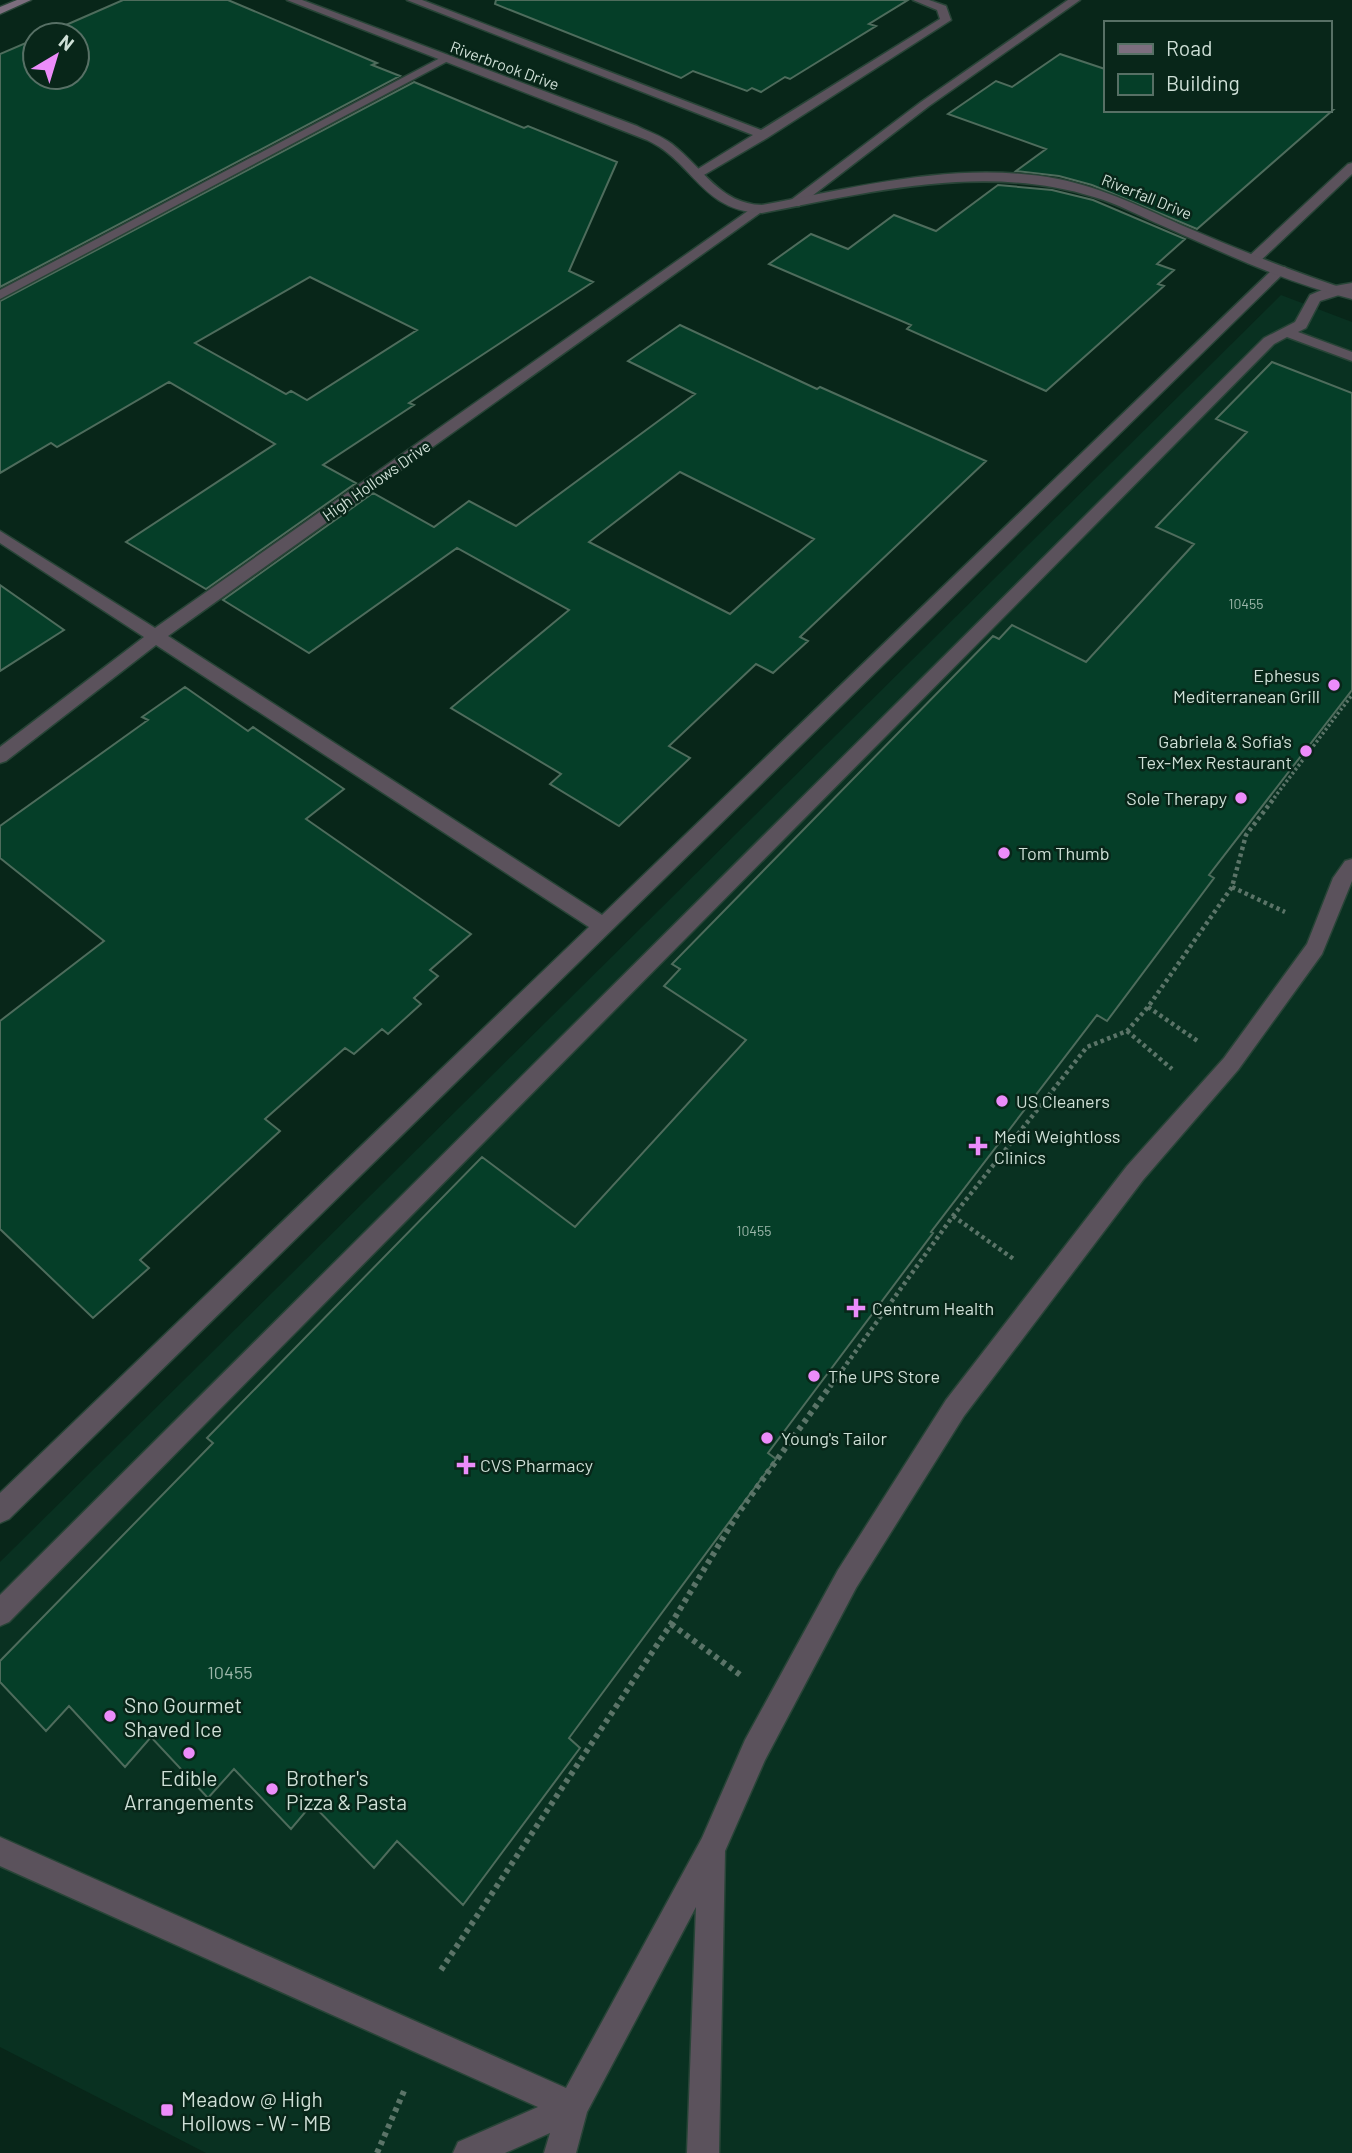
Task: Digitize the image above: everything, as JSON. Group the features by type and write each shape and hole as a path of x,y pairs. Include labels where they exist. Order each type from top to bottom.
{"street":[{"path":"0,11 26,0"},
{"name":"Riverbrook Drive","path":"292,0 633,129 667,146 697,175"},
{"path":"412,0 763,135"},
{"path":"697,175 946,20 942,8 918,0"},
{"path":"795,203 925,104 1075,0"},
{"path":"0,295 444,59"},
{"path":"1253,260 1352,167"},
{"name":"High Hollows Drive","path":"697,175 712,192 724,200 755,210"},
{"name":"Riverfall Drive","path":"795,203 894,185 971,175 1043,181 1099,194 1253,260 1346,290"},
{"name":"High Hollows Drive","path":"0,757 155,637 755,210 795,203"},
{"path":"0,1510 1280,270"},
{"path":"0,1613 1269,341 1301,325 1315,298 1346,290"},
{"path":"1288,333 1352,357"},
{"path":"0,536 603,926"},
{"path":"560,2153 573,2106 712,1848 755,1751 847,1579 955,1408 1135,1172 1231,1064 1315,948 1340,883 1352,866"},
{"path":"703,2153 712,1848"},
{"path":"0,1851 573,2106"},
{"path":"469,2153 573,2106"}],"path":[{"path":"441,1970 671,1624 737,1515 953,1216 1087,1047 1127,1031 1148,1007 1232,887 1246,835 1352,695"},
{"path":"1232,887 1323,930"},
{"path":"1148,1007 1231,1064"},
{"path":"1127,1031 1203,1094"},
{"path":"953,1216 1050,1284"},
{"path":"671,1624 709,1652"},
{"path":"377,2153 404,2091"}],"shaded area":[{"path":"1281,295 1352,322 1352,2153 206,2153 0,2047 0,1562"}],"building":[{"path":"123,0 228,0 377,63 372,65 400,76 0,287 0,54 21,45 21,91 91,91 91,21 75,21"},
{"path":"496,0 908,0 869,24 876,26 790,79 785,77 761,92 752,88 747,91 693,71 681,78 495,4"},
{"path":"1060,54 1104,69 1104,112 1331,112 1197,229 1092,185 1059,176 1016,171 1046,149 948,114 996,81 1012,87"},
{"path":"414,82 524,128 528,126 617,162 569,271 593,282 409,403 414,405 323,465 356,483 206,589 126,542 275,444 169,382 57,447 51,443 0,473 0,301","holes":["310,277 417,330 307,400 291,391 286,394 195,343"]},
{"path":"998,185 1052,190 1093,200 1185,239 1157,264 1174,270 1158,284 1164,286 1046,391 907,329 911,325 769,264 811,234 848,249 894,215 936,231"},
{"path":"680,325 817,389 820,387 986,461 800,637 808,641 773,673 756,664 669,746 690,758 619,826 550,784 561,774 451,708 569,610 457,548 309,653 223,600 373,493 434,527 469,501 516,526 695,394 628,361","holes":["680,472 814,539 730,614 589,542"]},
{"path":"1272,362 1352,393 1352,690 1209,875 1214,878 1107,1021 1097,1015 931,1232 933,1233 768,1453 776,1459 569,1738 580,1748 463,1905 397,1841 374,1868 312,1804 291,1829 234,1769 208,1798 151,1737 125,1767 69,1706 46,1731 0,1682 0,1661 213,1443 207,1438 482,1157 575,1227 746,1040 664,986 680,969 672,964 993,636 999,639 1012,625 1086,662 1194,544 1156,527 1247,432 1216,419"},
{"path":"0,585 64,630 0,671"},
{"path":"185,687 248,731 253,727 344,789 306,819 471,934 430,970 438,976 414,998 421,1004 388,1034 382,1029 354,1054 345,1048 265,1119 280,1131 140,1260 149,1268 93,1318 0,1229 0,1021 104,941 0,858 0,826 148,720 142,717"}],"place":[{"name":"Ephesus Mediterranean Grill","path":"1334,685"},
{"name":"Gabriela & Sofia's Tex-Mex Restaurant","path":"1306,751"},
{"name":"Sole Therapy","path":"1241,798"},
{"name":"Tom Thumb","path":"1004,853"},
{"name":"US Cleaners","path":"1002,1101"},
{"name":"Medi Weightloss Clinics","path":"978,1146"},
{"name":"Centrum Health","path":"856,1308"},
{"name":"The UPS Store","path":"814,1376"},
{"name":"Young's Tailor","path":"767,1438"},
{"name":"CVS Pharmacy","path":"466,1465"},
{"name":"Sno Gourmet Shaved Ice","path":"110,1716"},
{"name":"Edible Arrangements","path":"189,1753"},
{"name":"Brother's Pizza & Pasta","path":"272,1789"},
{"name":"Meadow @ High Hollows - W - MB","path":"167,2110"}]}
